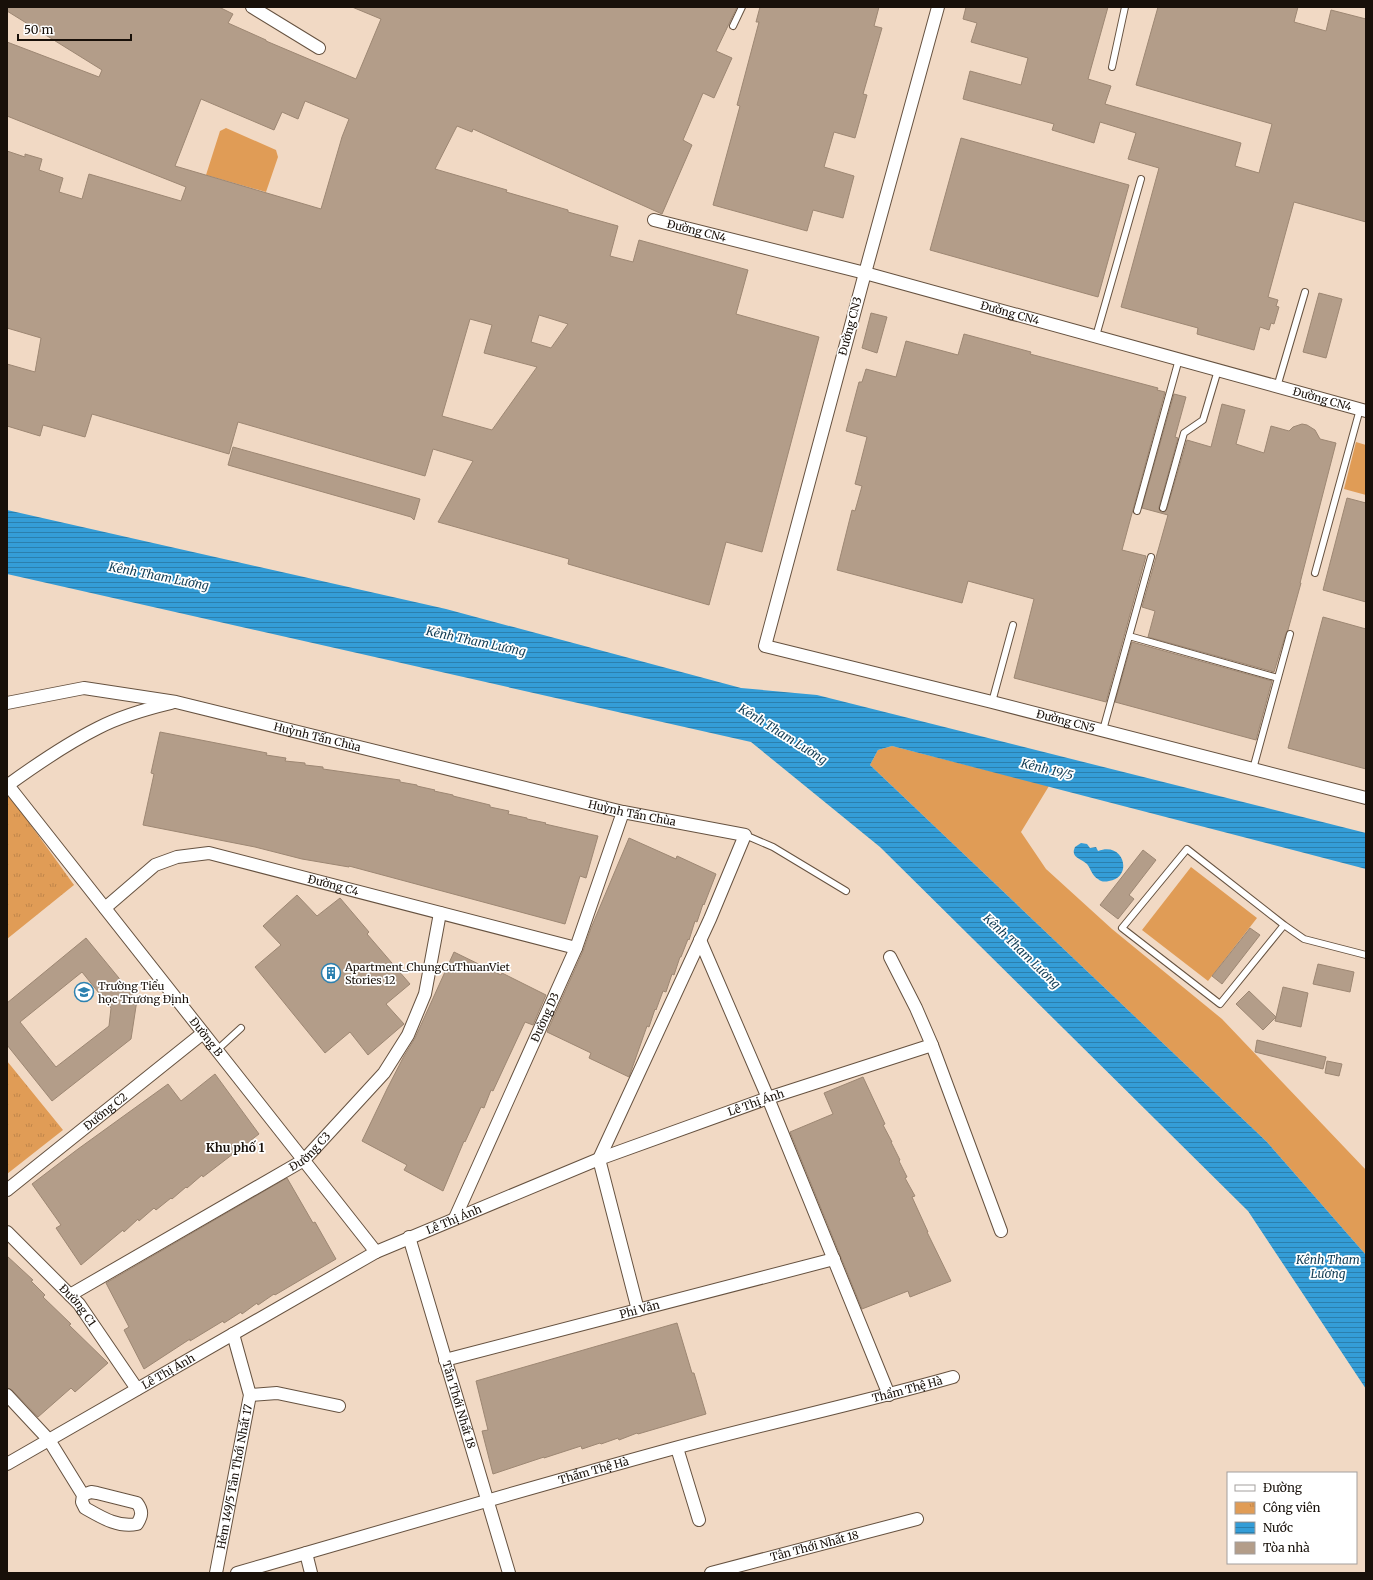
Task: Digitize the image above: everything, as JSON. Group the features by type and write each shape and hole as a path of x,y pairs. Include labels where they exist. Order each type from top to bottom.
{"street":[{"path":"252,7 319,48"},
{"name":"Đường CN3","path":"765,646 938,7"},
{"name":"Đường CN4","path":"654,220 865,273 1363,410"},
{"name":"Đường CN5","path":"765,646 1103,730 1366,798"},
{"name":"Huỳnh Tấn Chùa","path":"7,703 84,688 176,702 622,812 745,835"},
{"name":"Huỳnh Tấn Chùa","path":"7,784 55,752 99,727 141,710 176,702"},
{"name":"Đường B","path":"7,784 376,1252"},
{"name":"Đường D3","path":"455,1218 576,948 622,812"},
{"path":"638,1310 599,1159 700,940 745,835"},
{"name":"Đường C4","path":"104,908 155,865 177,857 210,854 576,948"},
{"name":"Đường C3","path":"70,1295 304,1160 384,1073 408,1036 425,994 440,913"},
{"path":"700,940 768,1098 889,1395"},
{"path":"890,957 916,1008 932,1045 1000,1231"},
{"name":"Đường C2","path":"7,1190 203,1033"},
{"name":"Lê Thị Ánh","path":"7,1464 376,1252 408,1237 599,1159 768,1098 932,1045"},
{"name":"Đường C1","path":"7,1232 79,1304 137,1389"},
{"name":"Tân Thới Nhất 18","path":"408,1237 509,1573"},
{"name":"Phi Vân","path":"445,1360 834,1259"},
{"name":"Hẻm 149/5 Tân Thới Nhất 17","path":"216,1573 250,1395 233,1334"},
{"name":"Thẩm Thệ Hà","path":"237,1573 487,1500 677,1448 889,1395 953,1377"},
{"path":"250,1395 277,1393 339,1406"},
{"path":"7,1395 48,1440 82,1495"},
{"path":"677,1448 699,1520"},
{"name":"Tân Thới Nhất 18","path":"712,1573 917,1519"},
{"path":"306,1553 310,1573"}],"lane":[{"path":"733,26 742,7"},
{"path":"1112,67 1124,7"},
{"path":"1096,336 1141,179"},
{"path":"1277,387 1305,292"},
{"path":"1137,511 1179,359"},
{"path":"1163,508 1184,433 1203,420 1218,370"},
{"path":"1315,573 1363,410"},
{"path":"1103,730 1151,557"},
{"path":"992,702 1013,625"},
{"path":"1253,769 1290,634"},
{"path":"1128,636 1278,678"},
{"path":"745,835 773,846 846,891"},
{"path":"1284,925 1220,1004 1122,928 1187,849 1304,939 1366,955"},
{"path":"216,1050 241,1028"}],"green space":[{"path":"226,128 276,150 278,157 266,192 206,175 220,131"},
{"path":"1356,442 1366,445 1366,495 1344,489"},
{"path":"892,746 1049,786 1021,832 1046,869 1112,929 1222,1019 1366,1170 1366,1255 1267,1142 870,765 878,750"},
{"path":"7,792 74,885 7,939"},
{"path":"1191,867 1257,918 1208,981 1142,930"},
{"path":"7,1061 63,1130 7,1174"}],"water":[{"name":"Kênh Tham Lương","path":"7,510 446,609 741,688 817,695 1366,833 1366,869 892,746 878,750 870,765 1267,1142 1366,1255 1366,1389 1248,1211 880,847 751,742 7,574"},
{"path":"1081,843 1087,844 1090,848 1096,847 1098,851 1107,849 1120,855 1123,861 1121,874 1117,878 1105,882 1096,878 1087,864 1075,856 1075,847"}],"building":[{"path":"7,7 219,7 233,14 228,23 266,41 356,79 381,19 352,7 737,7 716,51 732,58 714,98 703,93 683,140 692,145 662,214 473,129 472,132 457,126 435,169 507,190 506,192 568,210 568,212 618,226 610,256 633,262 639,240 748,270 736,314 819,337 762,552 726,542 709,605 568,564 569,559 438,522 473,461 433,449 425,476 238,422 229,454 92,414 85,437 43,425 40,436 7,426 7,364 35,372 41,338 7,328 7,151 25,157 25,154 42,159 39,170 63,178 59,192 82,199 89,174 181,201 186,187 7,116 7,42 99,77 102,70 7,11","holes":["201,99 274,130 282,112 298,119 305,101 349,119 342,137 321,209 175,166","539,315 568,324 551,348 531,342","470,319 492,325 484,353 537,367 492,430 442,416"]},
{"path":"760,7 879,7 874,26 882,28 863,94 867,95 855,138 834,132 824,167 854,176 843,218 813,210 807,231 713,205 740,106 737,105 759,22 756,22"},
{"path":"966,7 1108,7 1088,79 1111,86 1105,104 1241,143 1235,166 1259,173 1272,124 1136,85 1158,7 1298,7 1294,22 1326,31 1331,10 1366,19 1366,222 1294,202 1268,297 1278,300 1276,306 1279,307 1274,324 1271,323 1269,330 1260,327 1254,350 1197,334 1198,328 1121,307 1159,168 1128,159 1136,133 1100,122 1094,143 1052,130 1054,124 963,99 970,71 1021,85 1028,58 971,42 977,23 963,19"},
{"path":"961,138 1129,185 1098,297 930,250"},
{"path":"1319,293 1342,299 1326,358 1303,352"},
{"path":"871,313 887,317 877,353 862,348"},
{"path":"964,334 1031,352 1030,354 1158,388 1157,390 1165,392 1122,550 1146,556 1106,702 1014,678 1034,599 968,581 962,603 837,570 852,510 855,511 862,486 855,484 867,437 846,431 859,382 862,382 866,369 896,377 906,341 958,355"},
{"path":"1174,394 1186,397 1175,437 1178,438 1159,507 1161,512 1164,512 1167,509 1187,440 1211,447 1222,404 1245,410 1236,444 1264,453 1271,426 1289,431 1293,427 1302,424 1315,430 1320,439 1336,443 1301,583 1288,630 1274,672 1148,637 1155,611 1142,607 1168,515 1142,508"},
{"path":"233,447 420,499 414,520 411,517 228,465"},
{"path":"1347,498 1366,503 1366,602 1323,590"},
{"path":"1323,617 1366,629 1366,769 1288,748"},
{"path":"1132,642 1272,681 1256,740 1115,702"},
{"path":"160,732 267,753 266,755 286,758 285,761 305,763 305,765 323,767 323,769 400,780 400,782 417,785 435,790 434,791 490,805 490,807 509,811 508,814 598,836 586,878 580,876 565,924 349,866 302,859 255,847 143,825 154,774 151,773"},
{"path":"629,838 676,859 677,856 716,874 697,922 695,921 689,940 688,939 680,957 674,975 672,974 666,992 663,991 649,1027 647,1026 629,1077 589,1058 591,1053 547,1032 583,951 591,928"},
{"path":"1143,850 1156,860 1129,895 1134,899 1118,919 1100,905"},
{"name":"Apartment_ChungCuThuanViet Stories 12","path":"297,895 317,916 340,898 369,932 367,934 410,984 386,1004 404,1024 368,1055 350,1032 325,1053 255,967 281,945 263,926"},
{"path":"1250,928 1260,935 1222,984 1212,976"},
{"path":"86,938 137,1000 131,1039 52,1101 7,1045 7,1003","holes":["82,972 111,1008 109,1026 56,1067 20,1022"]},
{"path":"454,952 501,975 502,973 546,995 533,1025 525,1022 493,1091 491,1090 484,1108 481,1107 465,1142 464,1141 443,1191 404,1170 407,1165 362,1141 387,1089 415,1038"},
{"path":"1318,964 1354,972 1350,992 1313,984"},
{"path":"1283,987 1308,993 1301,1027 1275,1021"},
{"path":"1249,991 1276,1017 1263,1030 1236,1004"},
{"path":"1257,1040 1326,1057 1323,1069 1255,1052"},
{"path":"1327,1061 1342,1064 1339,1076 1325,1073"},
{"path":"215,1074 259,1134 203,1177 202,1175 172,1199 171,1198 156,1210 154,1208 139,1221 138,1219 124,1232 123,1230 81,1265 56,1228 61,1225 32,1184 168,1084 181,1101"},
{"path":"863,1077 885,1124 883,1125 900,1160 899,1161 907,1177 905,1178 915,1196 912,1197 927,1232 951,1281 910,1297 908,1291 862,1309 790,1132 833,1114 824,1093"},
{"path":"287,1178 336,1259 275,1295 274,1294 258,1305 257,1303 242,1314 241,1312 190,1341 190,1339 144,1369 124,1330 129,1327 106,1283"},
{"path":"7,1256 33,1280 31,1281 45,1295 43,1297 108,1363 75,1392 71,1388 38,1417 12,1390 7,1388"},
{"path":"677,1323 706,1414 638,1434 637,1433 619,1440 618,1438 582,1449 581,1446 493,1474 482,1431 488,1430 476,1381"}],"place":[{"name":"Apartment_ChungCuThuanViet Stories 12","path":"331,973"},
{"name":"Trường Tiểu học Trương Định","path":"84,992"}],"district":[{"name":"Khu phố 1","path":"235,1147"}],"water label":[{"name":"Kênh 19/5","path":"1047,769"}]}
